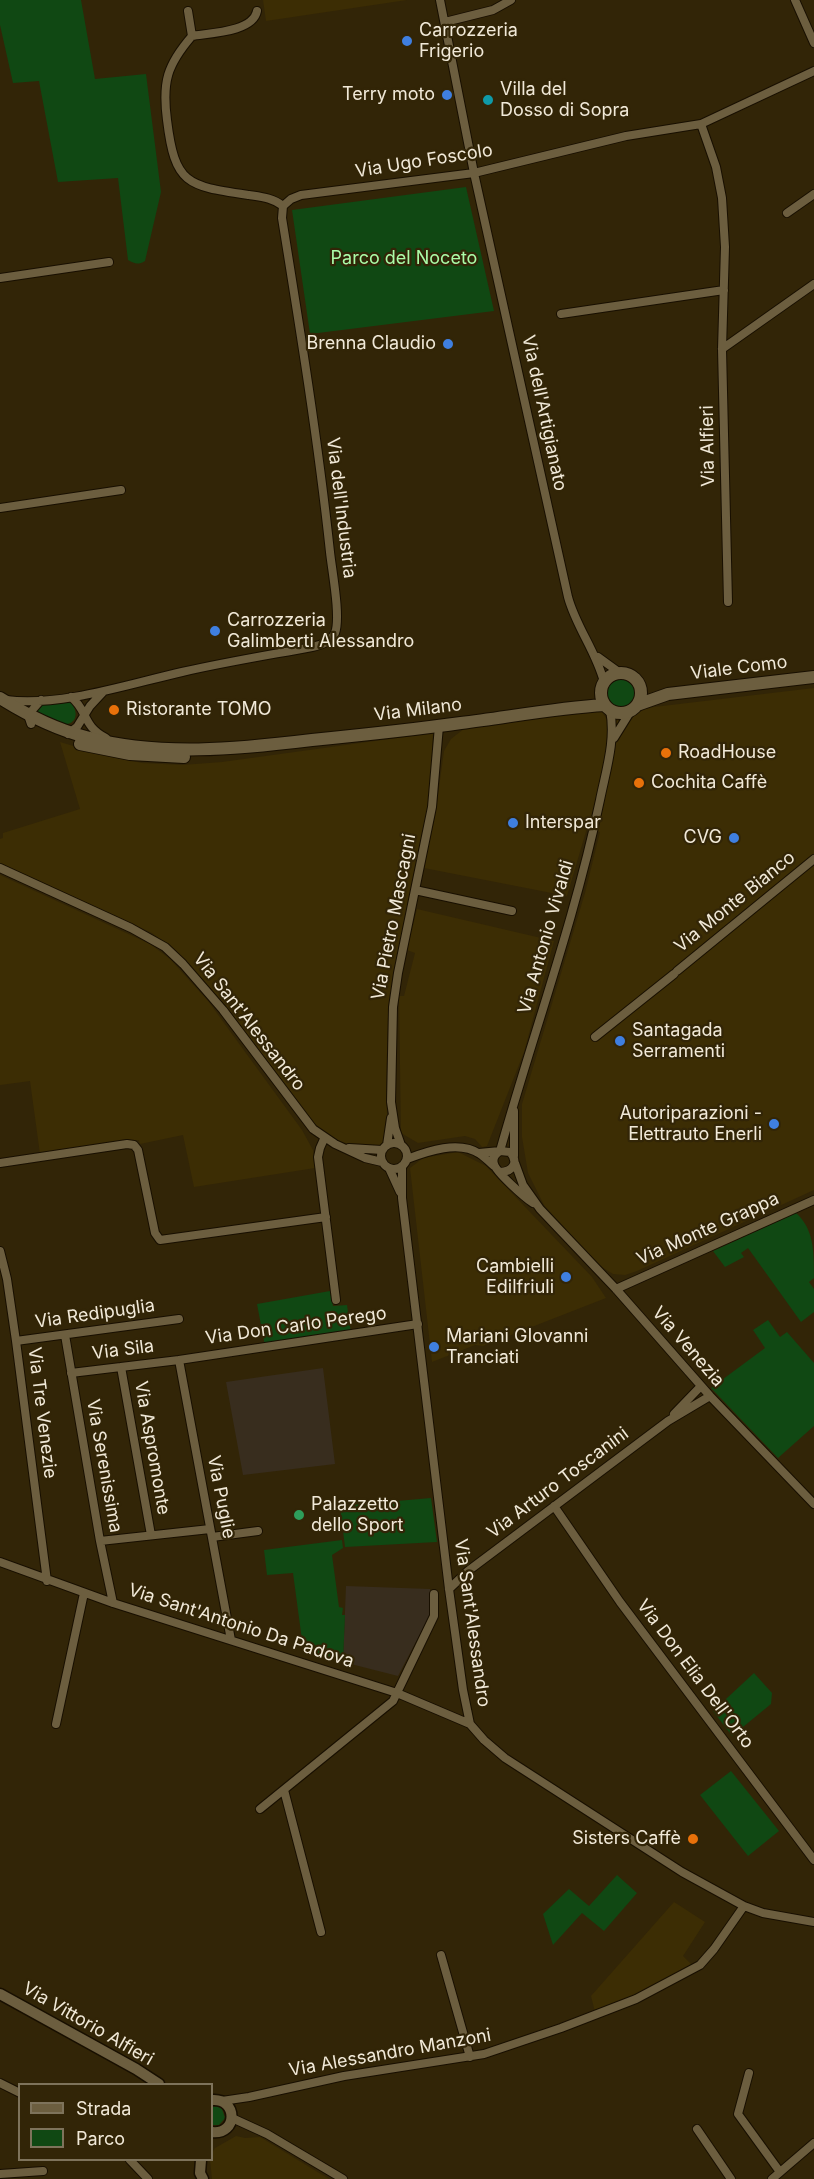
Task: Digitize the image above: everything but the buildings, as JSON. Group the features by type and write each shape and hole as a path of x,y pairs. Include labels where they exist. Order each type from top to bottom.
{"main road":[{"path":"575,706 614,674 620,673 668,694"},
{"name":"Viale Como","path":"635,707 668,694 814,677"},
{"path":"604,682 601,689 607,707 617,712 625,712 635,707 641,697 638,681"},
{"name":"Via Milano","path":"1,702 33,723 91,747 148,756 206,756 265,746 439,726 575,706 607,707"},
{"name":"Via Milano","path":"33,723 115,742 182,749 265,746"}],"street":[{"name":"Via dell'Artigianato","path":"440,0 474,173 568,597 578,625 596,655 604,682"},
{"path":"445,22 493,10 511,0"},
{"path":"795,0 814,43"},
{"path":"188,11 192,36"},
{"path":"257,11 253,21 247,25 192,36 175,57 166,81 167,117 172,155 177,166 187,178 203,187 270,199 284,206"},
{"name":"Via Ugo Foscolo","path":"284,206 291,199 301,195 474,173 619,137 701,124 814,71"},
{"name":"Via Alfieri","path":"701,124 716,167 722,198 725,247 722,349 728,602"},
{"path":"787,213 814,194"},
{"name":"Via dell'Industria","path":"105,691 312,647 329,640 335,632 337,619 328,531 282,213 284,206"},
{"path":"0,278 109,262"},
{"path":"722,349 814,284"},
{"path":"561,314 724,290"},
{"path":"0,508 121,490"},
{"name":"Via dell'Artigianato","path":"596,655 620,673"},
{"path":"1,702 41,700 105,691"},
{"path":"41,700 33,723 64,734 72,732 77,727 92,703 105,691"},
{"path":"71,696 94,731 115,742"},
{"path":"607,707 612,725 611,744"},
{"path":"611,744 621,723 635,707"},
{"name":"Via Pietro Mascagni","path":"404,1155 392,1115 390,1074 394,1001 433,800 439,726"},
{"name":"Via Antonio Vivaldi","path":"500,1151 593,833 611,744"},
{"name":"Via Monte Bianco","path":"595,1037 814,859"},
{"name":"Via Sant'Alessandro","path":"0,868 131,927 165,947 215,1001 304,1119 324,1139 386,1165 402,1198"},
{"path":"415,890 512,911"},
{"path":"500,1151 495,1155 493,1161 497,1169 507,1172 513,1169 515,1159 513,1102"},
{"name":"Via Pietro Mascagni","path":"386,1165 384,1148 392,1115"},
{"path":"324,1139 318,1157 336,1300"},
{"name":"Via Sant'Alessandro","path":"334,1144 358,1149 384,1148 394,1143 404,1155 402,1198 447,1574 470,1724 505,1758 682,1872 744,1906 763,1913 814,1922"},
{"path":"0,1163 125,1144 134,1145 138,1150 155,1233 160,1240 326,1217"},
{"path":"386,1165 396,1169 404,1155 456,1148 479,1153 505,1150 515,1159"},
{"name":"Via Venezia","path":"479,1153 518,1193 540,1209"},
{"name":"Via Venezia","path":"515,1159 523,1185 540,1209 616,1289 710,1396 814,1504"},
{"name":"Via Monte Grappa","path":"616,1289 814,1200"},
{"name":"Via Tre Venezie","path":"0,1251 7,1279 16,1341 47,1581"},
{"name":"Via Redipuglia","path":"16,1341 179,1319"},
{"name":"Via Don Carlo Perego","path":"179,1360 418,1324"},
{"name":"Via Serenissima","path":"65,1335 100,1541 113,1603"},
{"name":"Via Sila","path":"71,1373 179,1360"},
{"name":"Via Puglie","path":"179,1360 231,1640"},
{"name":"Via Aspromonte","path":"121,1367 151,1535"},
{"path":"668,1421 701,1386"},
{"path":"668,1421 710,1396"},
{"name":"Via Arturo Toscanini","path":"449,1589 468,1571 668,1421"},
{"name":"Via Don Elia Dell'Orto","path":"554,1506 620,1602 814,1860"},
{"path":"100,1541 151,1535 258,1531"},
{"name":"Via Sant'Antonio Da Padova","path":"0,1562 47,1581 113,1603 397,1693 470,1724"},
{"name":"Via Arturo Toscanini","path":"447,1574 468,1571"},
{"path":"56,1724 84,1593"},
{"path":"260,1809 389,1706 434,1616 434,1594"},
{"path":"284,1790 321,1932"},
{"name":"Via Alessandro Manzoni","path":"217,2101 249,2097 344,2076 470,2057 512,2046 623,2005 651,1992 703,1962 744,1906"},
{"path":"441,1955 470,2057"},
{"name":"Via Vittorio Alfieri","path":"0,1994 136,2069 156,2083"},
{"path":"749,2073 738,2114 780,2172"},
{"path":"0,2083 18,2092"},
{"path":"222,2127 249,2097"},
{"path":"217,2101 230,2108 222,2127"},
{"path":"222,2127 254,2128 343,2179"},
{"path":"697,2129 731,2179"},
{"path":"772,2179 814,2144"},
{"path":"131,2161 148,2179"},
{"path":"201,2161 202,2179"},
{"path":"0,2174 43,2171"}],"shaded area":[{"path":"263,0 407,0 266,21"},
{"path":"814,688 814,1190 637,1271 625,1275 613,1274 597,1264 544,1205 528,1173 522,1137 522,1104 585,893 600,832 587,828 567,896 424,868 435,817 444,751 451,739 465,728 593,708 602,712 607,720 623,721 645,709 654,707"},
{"path":"433,733 430,798 393,978 388,1018 387,1114 383,1143 379,1147 353,1145 335,1140 316,1126 250,1040 175,951 152,933 0,863 0,839 3,838 3,833 80,809 60,742 142,763 182,765 222,762"},
{"path":"0,875 150,944 170,959 208,1001 302,1130 313,1150 315,1168 194,1187 183,1135 140,1144 139,1140 40,1154 30,1081 0,1085"},
{"path":"417,909 554,941 524,1052 487,1146 482,1147 475,1139 465,1136 418,1143 401,1133 399,996 404,996 415,953 407,950"},
{"path":"458,1152 486,1166 592,1277 606,1298 483,1346 475,1345 432,1362 410,1168 423,1158"},
{"path":"323,1368 335,1464 243,1475 226,1382"},
{"path":"346,1586 430,1589 430,1615 398,1676 343,1662"},
{"path":"674,1902 705,1922 683,1956 693,1966 637,1997 595,2012 591,1996"},
{"path":"236,2136 260,2137 329,2179 212,2179 210,2161 213,2161 215,2148"}],"green space":[{"path":"0,0 81,0 95,79 146,74 161,192 145,261 137,264 128,260 118,178 58,182 39,81 13,83 0,25"},
{"name":"Parco del Noceto","path":"466,187 494,311 310,334 292,210"},
{"path":"621,677 632,682 637,693 632,704 621,709 610,704 605,693 610,682"},
{"path":"72,703 76,714 72,722 67,724 56,722 35,711 42,705"},
{"path":"796,1213 810,1233 814,1259 814,1278 809,1282 814,1289 814,1312 801,1322 748,1248 741,1253 744,1257 725,1267 713,1251"},
{"path":"330,1291 333,1306 347,1305 351,1333 265,1346 257,1304"},
{"path":"768,1320 780,1337 787,1332 814,1363 814,1426 778,1458 711,1388 765,1348 753,1330"},
{"path":"431,1498 437,1542 345,1547 340,1506"},
{"path":"342,1540 343,1548 332,1555 339,1607 343,1608 342,1615 345,1615 343,1662 314,1652 304,1655 293,1573 267,1575 264,1550"},
{"path":"754,1673 772,1693 771,1704 732,1736 713,1711"},
{"path":"731,1771 779,1831 748,1856 700,1795"},
{"path":"617,1875 637,1893 604,1931 582,1913 553,1945 543,1914 569,1889 589,1906"},
{"path":"213,2107 222,2109 225,2118 219,2125 213,2125"}],"place":[{"name":"Carrozzeria Frigerio","path":"407,41"},
{"name":"Terry moto","path":"447,95"},
{"name":"Villa del Dosso di Sopra","path":"488,100"},
{"name":"Brenna Claudio","path":"448,344"},
{"name":"Carrozzeria Galimberti Alessandro","path":"215,631"},
{"name":"Ristorante TOMO","path":"114,710"},
{"name":"RoadHouse","path":"666,753"},
{"name":"Cochita Caffè","path":"639,783"},
{"name":"Interspar","path":"513,823"},
{"name":"CVG","path":"734,838"},
{"name":"Santagada Serramenti","path":"620,1041"},
{"name":"Autoriparazioni - Elettrauto Enerli","path":"774,1124"},
{"name":"Cambielli Edilfriuli","path":"566,1277"},
{"name":"Mariani GIovanni Tranciati","path":"434,1347"},
{"name":"Palazzetto dello Sport","path":"299,1515"},
{"name":"Sisters Caffè","path":"693,1839"}]}
